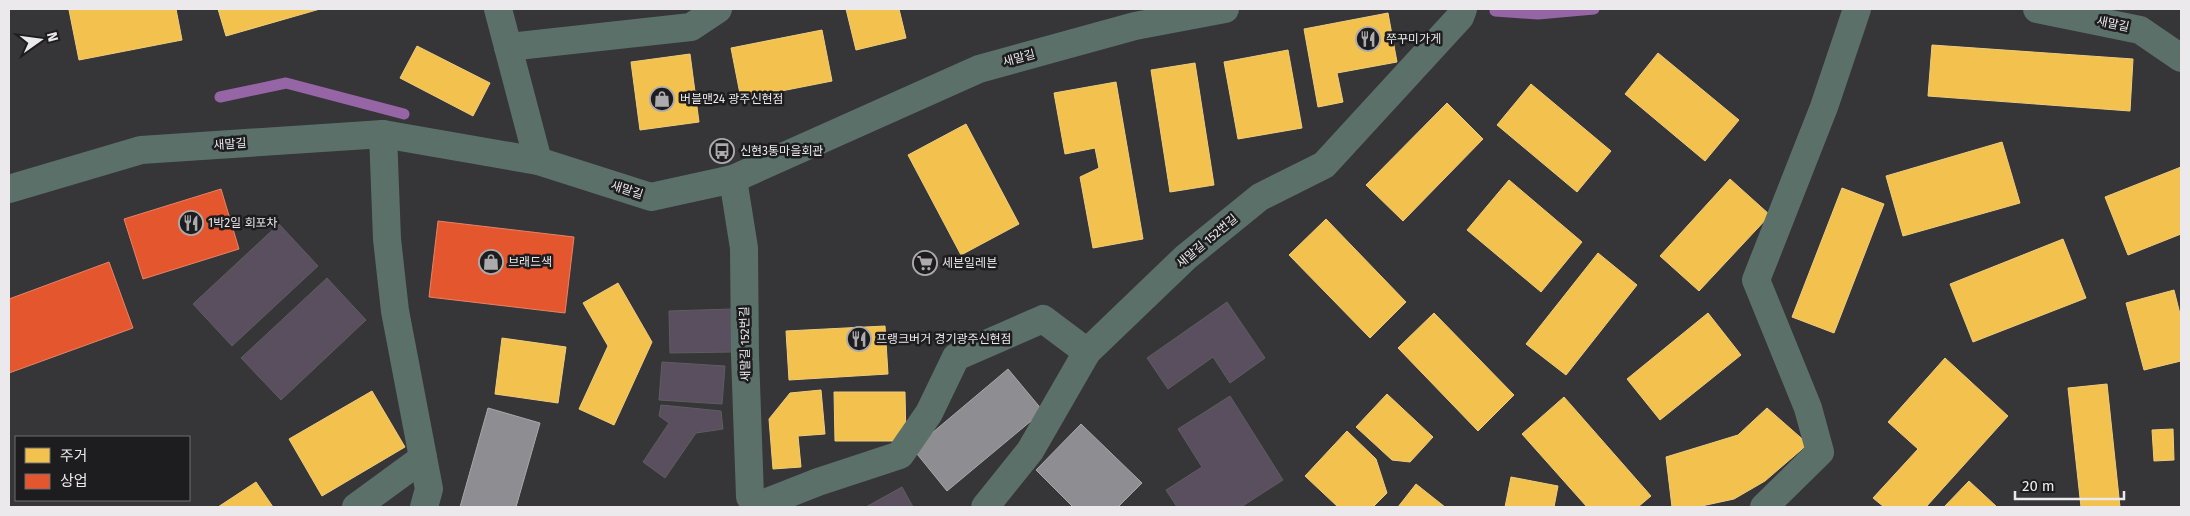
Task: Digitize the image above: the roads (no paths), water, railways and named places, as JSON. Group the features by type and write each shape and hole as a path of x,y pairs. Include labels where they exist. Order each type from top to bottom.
{"street":[{"path":"498,9 538,161"},
{"path":"508,47 691,27 718,9"},
{"name":"새말길","path":"9,189 141,150 382,134 538,161 651,197 733,179 979,69 1135,26 1225,9"},
{"name":"새말길 152번길","path":"985,507 1030,451 1087,352 1186,257 1260,196 1324,165 1460,17 1463,9"},
{"path":"1764,507 1820,452 1808,408 1756,280 1824,107 1857,9"},
{"name":"새말길","path":"2036,9 2140,30 2181,58"},
{"path":"382,134 388,239 395,311 429,489 424,507"},
{"name":"새말길 152번길","path":"733,179 744,248 745,355 750,497 757,507"},
{"path":"757,507 818,482 900,455 929,413 956,357 1043,319 1087,352"},
{"path":"356,507 423,458"}],"waterway":[{"path":"1495,11 1538,14 1594,9"},
{"path":"220,97 286,83 404,114"}],"place":[{"name":"쭈꾸미가게","path":"1368,39"},
{"name":"버블맨24 광주신현점","path":"662,99"},
{"name":"신현3통마을회관","path":"722,151"},
{"name":"1박2일 회포차","path":"191,223"},
{"name":"브래드색","path":"491,262"},
{"name":"세븐일레븐","path":"925,263"},
{"name":"프랭크버거 경기광주신현점","path":"859,339"}]}
